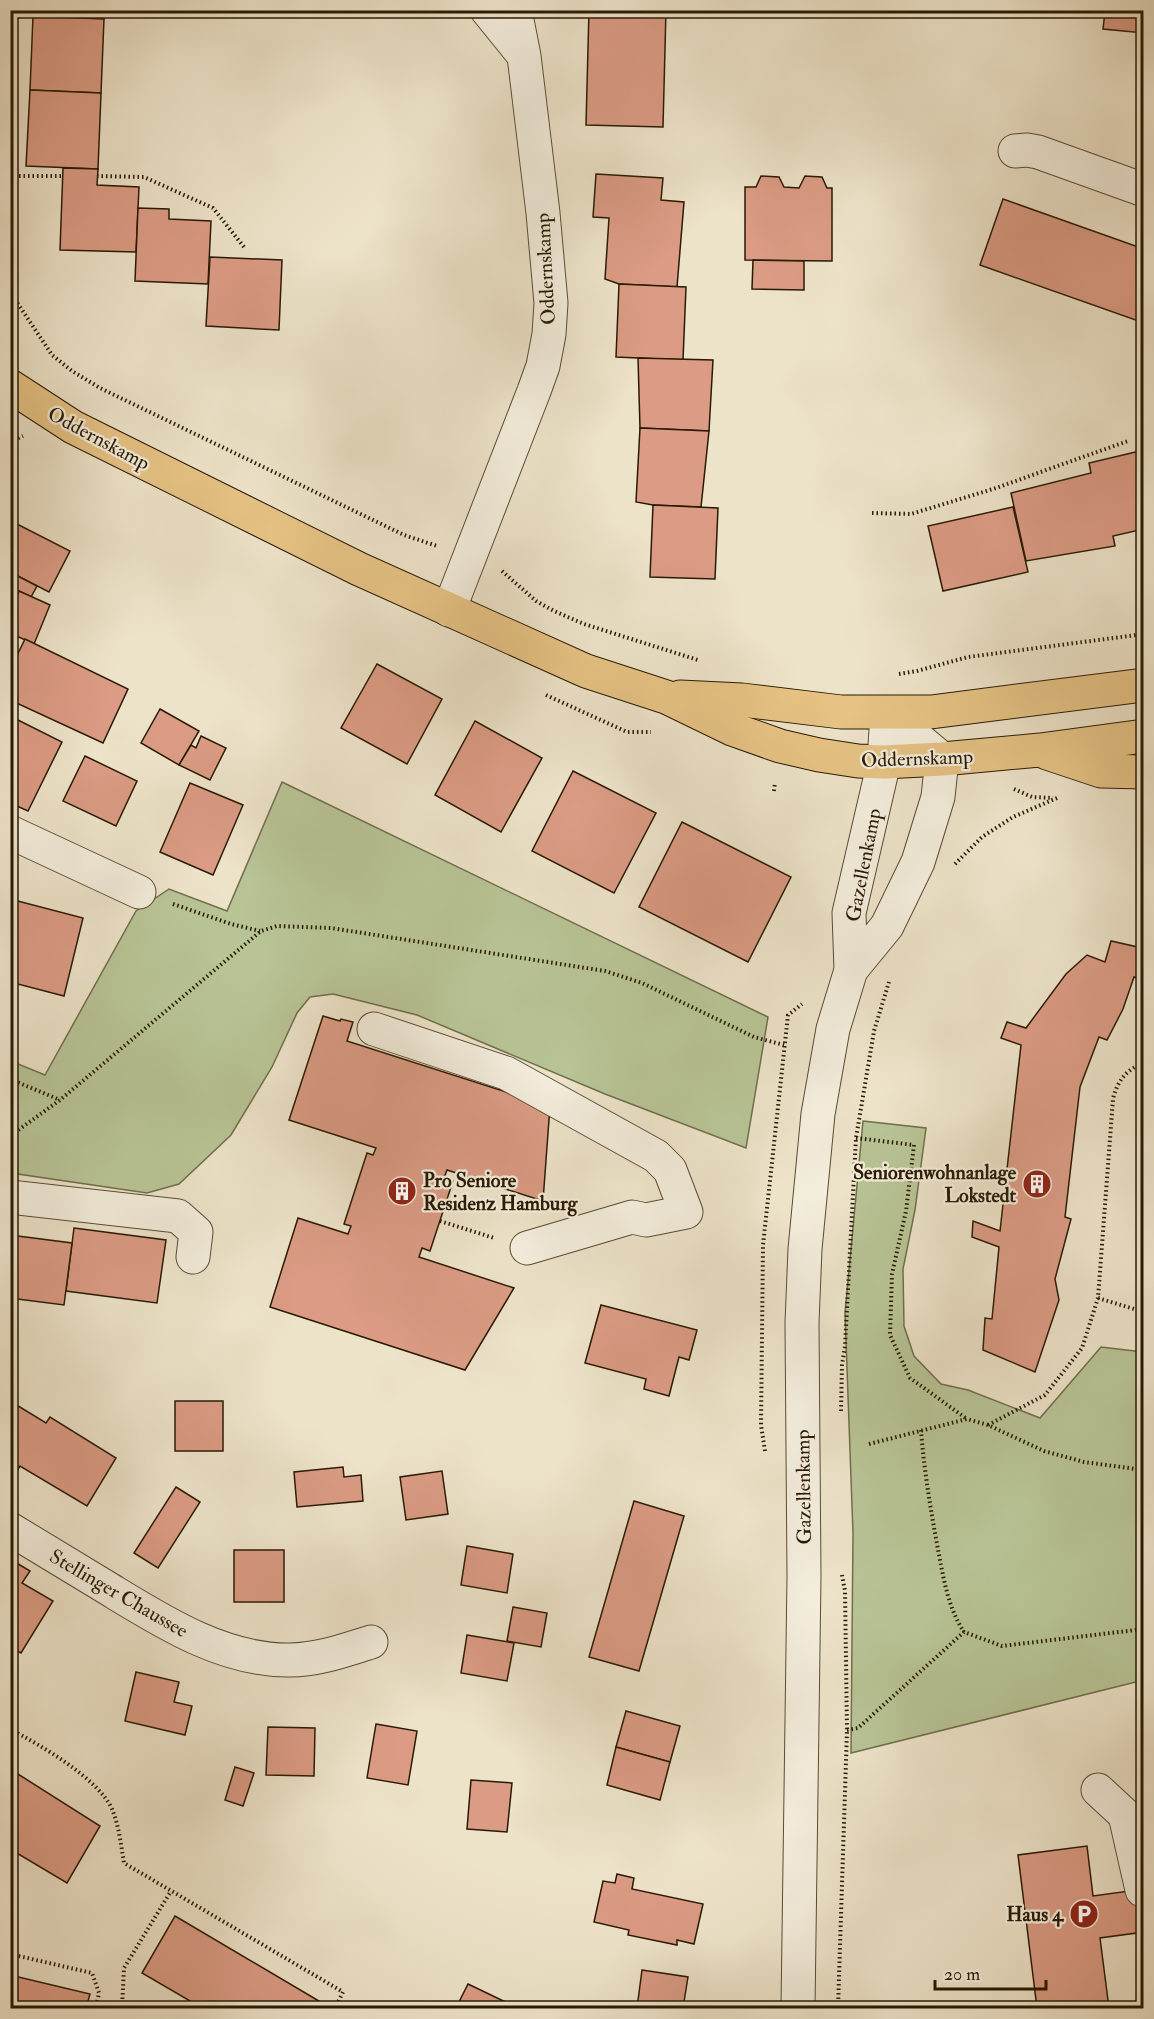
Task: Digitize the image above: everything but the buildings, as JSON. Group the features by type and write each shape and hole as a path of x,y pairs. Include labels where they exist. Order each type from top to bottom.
{"main road":[{"name":"Oddernskamp","path":"10,386 73,427 253,517 449,610 586,672 666,697 732,729 780,746 838,758 884,762 1040,750 1143,736"},
{"name":"Oddernskamp","path":"666,697 742,700 841,712 931,712 1143,685"},
{"path":"1040,750 1101,771 1143,772"}],"street":[{"path":"487,10 524,56"},
{"name":"Oddernskamp","path":"449,610 534,391 543,366 549,334 551,303 543,213 524,56 515,10"},
{"path":"1015,152 1027,150 1038,152 1143,190"},
{"path":"887,713 942,759"},
{"name":"Gazellenkamp","path":"798,2008 804,1598 802,1334 805,1249 812,1163 823,1084 833,1029 851,970 849,913 884,762 887,713"},
{"name":"Gazellenkamp","path":"851,970 887,926 918,862 938,797 942,759"},
{"path":"10,832 139,892"},
{"path":"374,1029 506,1073 656,1156 670,1170 686,1212 646,1220 632,1217 526,1248"},
{"path":"10,1197 178,1216 196,1232 193,1257"},
{"name":"Stellinger Chaussee","path":"10,1529 163,1622 217,1646 276,1660 293,1660 314,1658 371,1642"},
{"path":"1098,1790 1125,1815 1142,1890"}],"path":[{"path":"10,176 63,176"},
{"path":"97,176 144,177 213,208 244,247"},
{"path":"10,292 52,355 72,371 100,388 404,535 443,548"},
{"path":"10,442 23,436"},
{"path":"872,513 911,514 993,489 1128,441"},
{"path":"497,568 536,601 554,612 584,624 703,660"},
{"path":"895,674 917,671 968,657 1143,634"},
{"path":"951,869 982,837 1013,817 1057,798 1032,797"},
{"path":"139,892 231,924 261,931"},
{"path":"845,1346 856,1138 874,1031 892,975"},
{"path":"988,1425 1045,1395 1082,1348 1098,1298 1113,1099 1116,1089 1128,1071 1143,1063"},
{"path":"10,1079 60,1100"},
{"path":"856,1138 914,1145 906,1211 892,1274 890,1335 910,1378 967,1419 988,1425 1044,1451 1074,1460 1136,1469 1143,1467"},
{"path":"440,1221 526,1248"},
{"path":"1098,1298 1143,1312"},
{"path":"869,1444 967,1419"},
{"path":"921,1430 925,1477 948,1598 964,1632 1002,1646 1143,1629"},
{"path":"838,2008 846,1730 845,1591"},
{"path":"846,1730 858,1728 964,1632"},
{"path":"10,1729 82,1775 111,1806 117,1823 124,1863 344,1992 335,2008"},
{"path":"122,2008 123,1968 171,1891"},
{"path":"10,1954 92,1973 99,1993 96,2008"}],"green space":[{"path":"282,782 768,1017 746,1148 605,1094 417,1015 333,994 310,997 297,1013 272,1067 231,1135 179,1184 147,1193 11,1173 11,1061 45,1075 136,911 169,889 227,911"},
{"path":"863,1121 926,1128 915,1210 903,1269 904,1326 914,1356 941,1384 968,1390 1040,1418 1101,1347 1143,1352 1144,1680 851,1753 853,1533 845,1313"}],"place":[{"name":"Seniorenwohnanlage Lokstedt","path":"1037,1184"},
{"name":"Pro Seniore Residenz Hamburg","path":"402,1191"},
{"name":"Haus 4","path":"1084,1914"}]}
